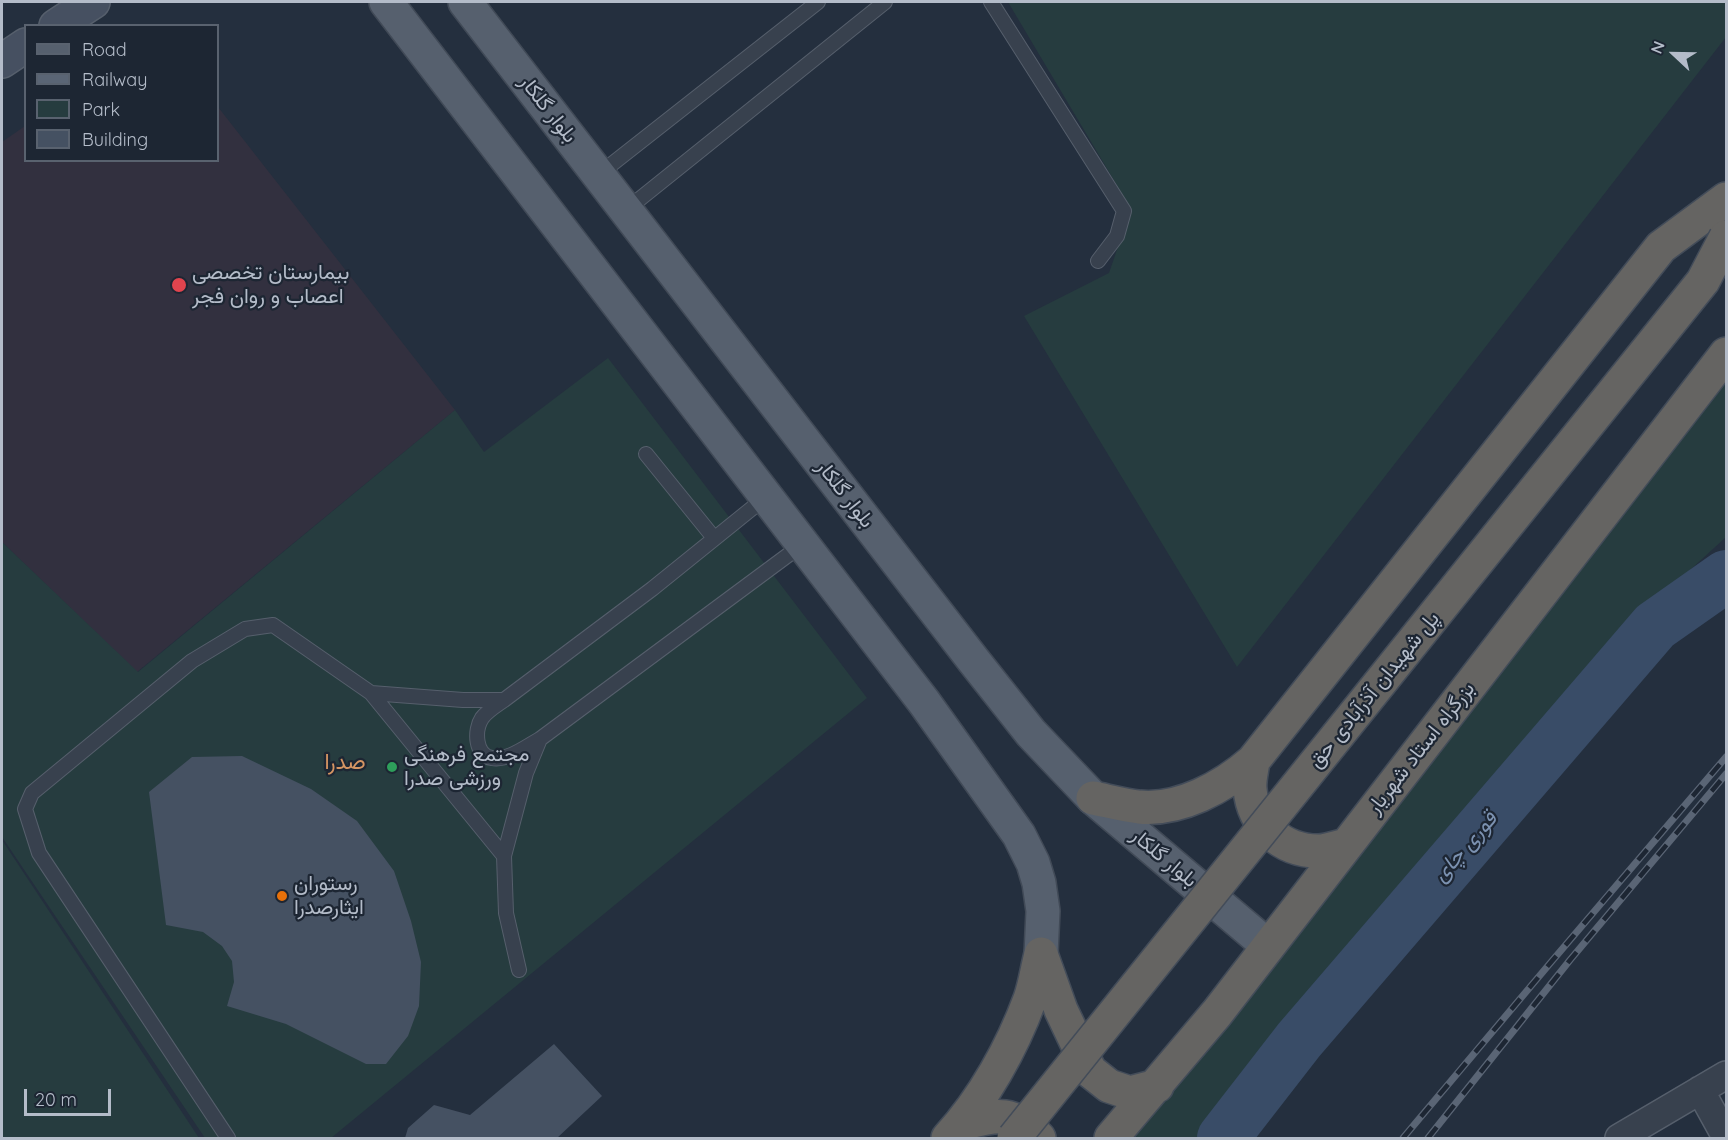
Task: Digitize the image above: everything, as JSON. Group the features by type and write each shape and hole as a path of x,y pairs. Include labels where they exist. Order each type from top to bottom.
{"highway":[{"path":"1093,798 1140,807 1171,804 1208,792 1232,779 1253,761 1661,247 1726,199"},
{"name":"پل شهیدان آذرآبادی حق","path":"1014,1138 1703,281 1726,237"},
{"name":"بزرگراه استاد شهریار","path":"1112,1138 1157,1086 1268,946 1726,354"},
{"path":"1253,761 1249,788 1255,813 1271,834 1294,848 1320,851 1346,845"},
{"path":"1041,954 1061,1010 1090,1071 1109,1086 1130,1093 1157,1086"},
{"path":"954,1131 990,1079 1016,1035 1031,996 1041,954"},
{"path":"954,1131 996,1115 1019,1122 1039,1138"}],"main road":[{"path":"59,24 93,2"},
{"path":"386,2 924,702 1019,835 1033,863 1039,883 1043,911 1041,954"},
{"name":"بلوار گلکار","path":"465,2 1031,733 1093,798 1268,946"},
{"path":"2,61 24,46"}],"street":[{"path":"1619,1138 1726,1075"},
{"path":"1700,1090 1726,1137"}],"lane":[{"path":"598,175 818,2"},
{"path":"626,210 885,2"},
{"path":"991,2 1124,211 1117,236 1098,261"},
{"path":"646,454 714,538"},
{"path":"766,496 652,589 482,718 477,732 478,744 482,753 492,758 512,755 540,739 803,544"},
{"path":"228,1138 39,853 25,809 32,793 192,661 245,629 273,625 371,693 504,855"},
{"path":"371,693 464,700 504,700"},
{"path":"519,970 506,913 504,855 526,773 540,739"}],"shaded area":[{"name":"بیمارستان تخصصی اعصاب و روان فجر","path":"219,108 455,410 137,672 2,542 2,142 24,127 24,162 219,162"}],"green space":[{"path":"1008,2 1726,2 1726,37 1237,667 1024,316 1109,273 1131,209"},
{"name":"مجتمع فرهنگی ورزشی صدرا","path":"608,358 867,698 331,1138 205,1138 2,837 2,542 138,672 455,410 484,452"},
{"path":"1726,377 1726,537 1678,581 1480,811 1210,1138 1128,1138"},
{"path":"2,840 199,1138 2,1138"}],"building":[{"name":"رستوران ایثارصدرا","path":"242,756 311,789 357,821 394,871 411,921 421,962 419,1006 408,1036 386,1064 366,1064 286,1024 227,1006 234,982 232,961 222,946 203,932 166,925 149,792 192,757"},
{"path":"554,1044 602,1096 557,1138 405,1138 408,1128 434,1105 470,1115"}],"waterway":[{"name":"قوری چای","path":"1223,1138 1299,1040 1655,626 1726,576"}],"railway":[{"path":"1403,1138 1726,757"},
{"path":"1428,1138 1570,960 1726,774"}],"place":[{"name":"بیمارستان تخصصی اعصاب و روان فجر","path":"179,285"},
{"name":"مجتمع فرهنگی ورزشی صدرا","path":"392,767"},
{"name":"رستوران ایثارصدرا","path":"282,896"}],"district":[{"name":"صدرا","path":"345,762"}]}
